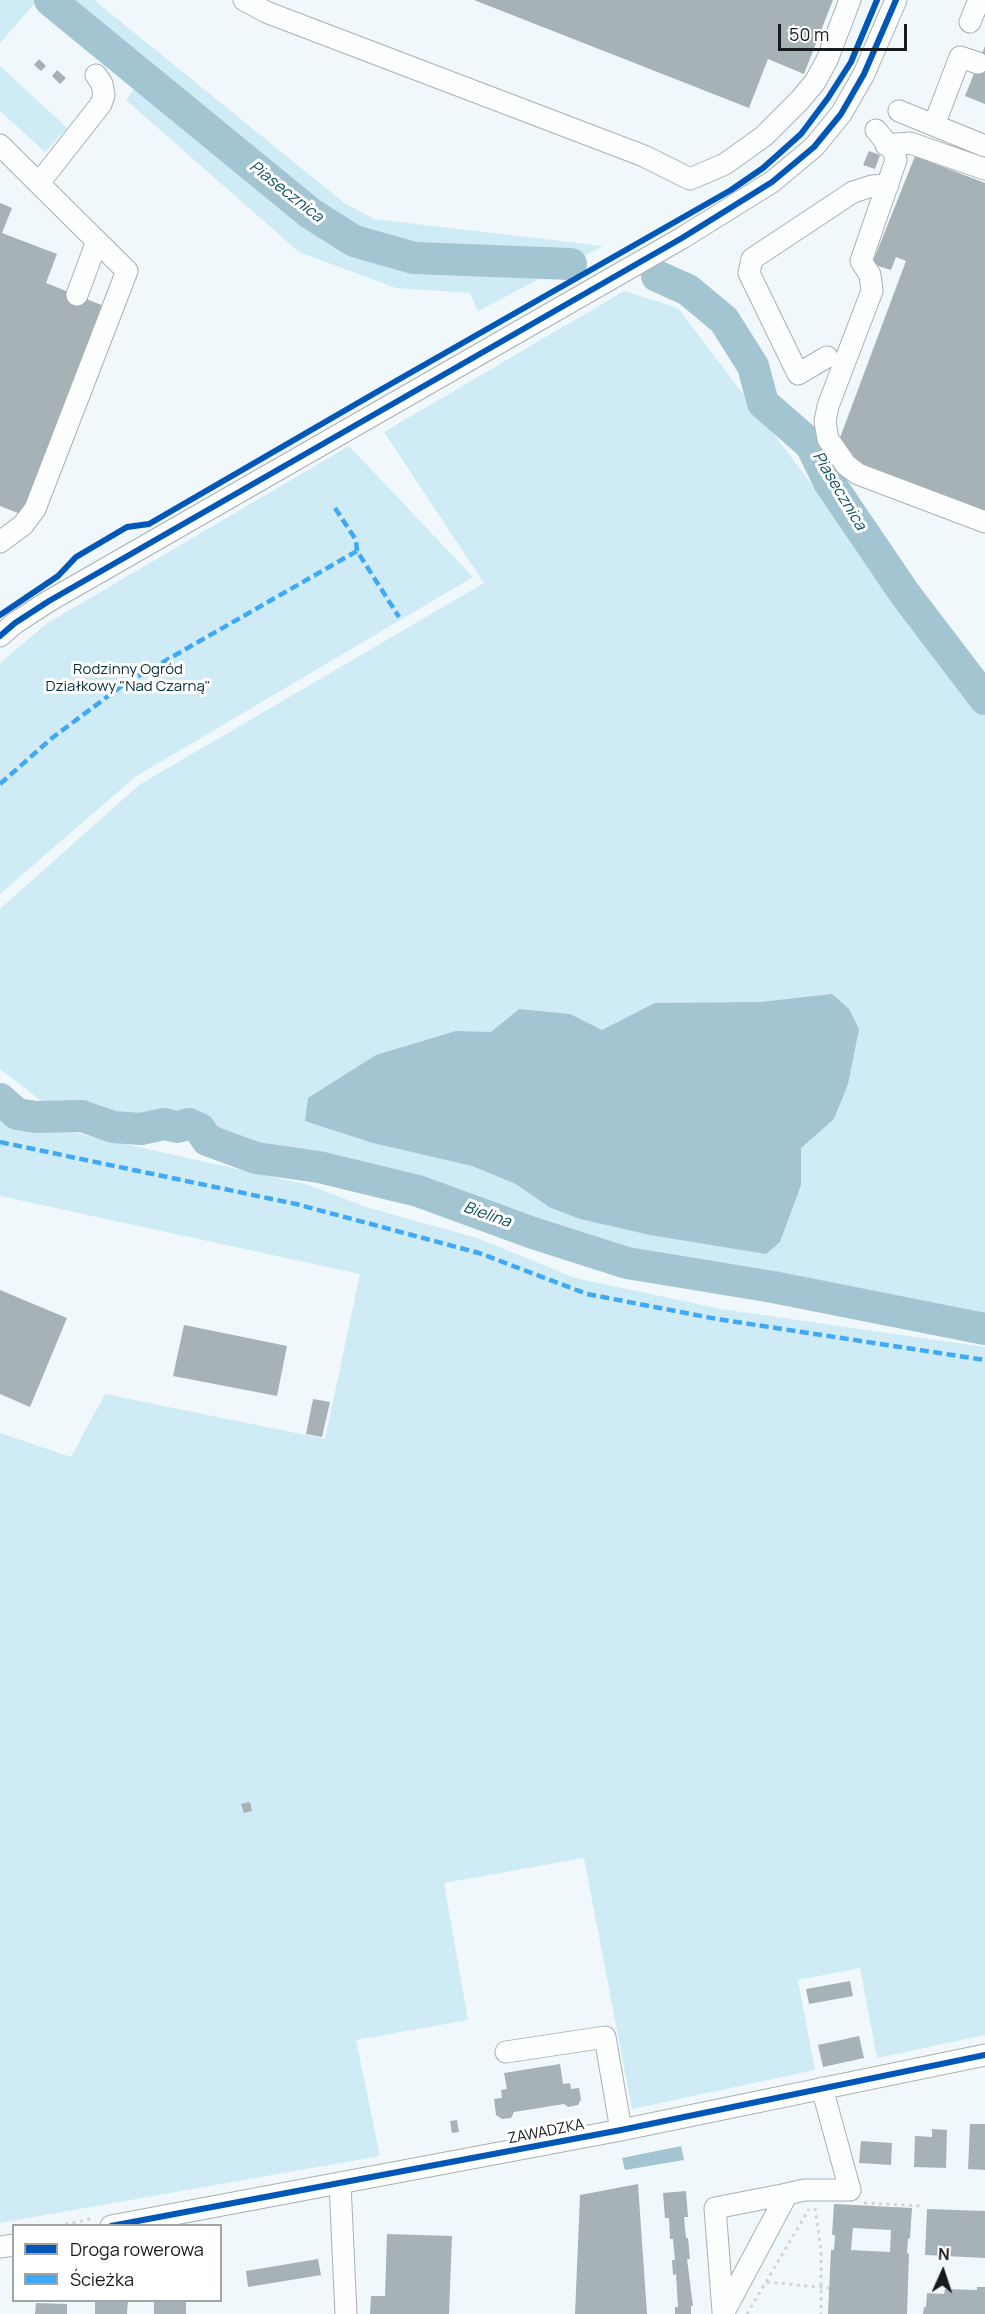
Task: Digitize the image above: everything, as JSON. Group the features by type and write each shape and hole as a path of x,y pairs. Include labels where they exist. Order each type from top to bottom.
{"street":[{"path":"244,0 266,12 644,156 690,179 724,164 764,136 805,94 815,82 827,60 850,0"},
{"path":"0,636 15,623 49,601 682,238 772,182 814,147 841,114 864,74 896,0"},
{"path":"970,22 979,0"},
{"path":"934,125 960,57 978,63"},
{"path":"39,183 101,104 104,95 102,84 96,75"},
{"path":"899,111 985,146"},
{"path":"985,169 910,143 881,138 894,152 896,160 861,261 870,275 872,291 828,406 825,422 828,439 846,465 858,474 985,522"},
{"path":"0,145 128,271 35,508 22,525 0,542"},
{"path":"827,357 798,374 749,273 752,259 853,192 872,186 888,185"},
{"path":"77,295 97,241"},
{"path":"506,2052 605,2037 621,2130"},
{"name":"ZAWADZKA","path":"122,2224 621,2130 985,2055"},
{"path":"723,2313 715,2208 804,2190 850,2190 822,2088"},
{"path":"340,2183 345,2314"},
{"path":"723,2313 787,2194"}],"path":[{"path":"747,2314 814,2200 821,2250 820,2314"},
{"path":"857,2202 922,2206"},
{"path":"767,2282 829,2289"}],"green space":[{"path":"0,0 94,0 343,202 374,219 603,246 478,311 470,293 396,288 299,252 126,100 135,87 35,3 0,43"},
{"path":"0,66 67,128 45,152 0,111"},
{"path":"624,291 678,308 985,713 985,1327 628,1256 419,1185 40,1100 0,1069 0,909 139,785 484,583 384,432"},
{"name":"Rodzinny Ogród Działkowy \"Nad Czarną\"","path":"349,446 473,577 135,777 0,894 0,663 46,624"},
{"path":"0,1116 309,1185 366,1207 477,1238 575,1278 721,1309 985,1347 985,2035 877,2058 860,1968 798,1980 815,2070 632,2109 584,1858 444,1883 468,2020 356,2040 380,2156 0,2223 0,1433 71,1457 105,1394 325,1439 360,1274 0,1196"}],"shaded area":[{"path":"832,994 849,1009 859,1029 848,1084 834,1119 801,1148 801,1185 780,1242 766,1254 650,1235 580,1219 549,1207 516,1184 472,1166 373,1143 305,1121 308,1098 376,1055 456,1031 491,1032 519,1009 570,1014 602,1030 655,1003 761,1002"},
{"path":"681,2146 684,2160 625,2170 622,2158"}],"building":[{"path":"474,0 833,0 804,74 768,59 749,108"},
{"path":"985,46 985,104 965,96"},
{"path":"39,59 46,66 41,71 34,65"},
{"path":"57,70 66,78 60,84 52,76"},
{"path":"869,151 880,155 875,169 863,165"},
{"path":"915,156 985,183 985,512 853,463 838,443 906,261 896,257 891,270 872,264"},
{"path":"0,203 12,208 2,233 57,254 46,283 104,306 23,515 0,506"},
{"path":"0,1290 67,1318 30,1407 0,1394"},
{"path":"184,1325 287,1346 277,1396 173,1376"},
{"path":"313,1399 330,1402 322,1437 306,1434"},
{"path":"250,1802 252,1811 244,1813 241,1804"},
{"path":"850,1981 853,1996 809,2004 806,1989"},
{"path":"859,2036 864,2058 823,2067 818,2045"},
{"path":"560,2064 563,2084 570,2083 571,2089 579,2088 581,2099 578,2105 568,2107 564,2104 514,2112 511,2118 502,2119 496,2115 494,2099 502,2098 501,2090 507,2089 504,2073"},
{"path":"457,2120 459,2132 452,2133 450,2121"},
{"path":"970,2124 985,2124 985,2170 968,2169"},
{"path":"932,2129 947,2130 946,2168 914,2167 915,2136 932,2137"},
{"path":"861,2141 892,2143 891,2165 859,2163"},
{"path":"638,2184 647,2314 575,2314 580,2195"},
{"path":"686,2191 688,2217 684,2217 686,2238 688,2238 690,2259 687,2259 693,2306 691,2306 691,2314 675,2314 675,2307 678,2307 676,2274 673,2275 672,2260 675,2260 673,2239 670,2239 669,2218 665,2218 663,2193"},
{"path":"834,2204 912,2208 907,2253 909,2254 907,2314 828,2314 831,2250 834,2250 835,2235 832,2235","holes":["853,2228 891,2230 890,2252 851,2250"]},
{"path":"927,2209 985,2211 985,2258 925,2255"},
{"path":"387,2234 452,2236 449,2314 370,2314 371,2296 385,2296"},
{"path":"318,2259 321,2275 248,2287 246,2271"},
{"path":"977,2287 985,2287 985,2314 923,2314 927,2293 944,2294 945,2289 977,2290"},
{"path":"95,2302 128,2302 127,2314 95,2314"},
{"path":"154,2302 186,2302 186,2314 154,2314"},
{"path":"36,2303 67,2304 67,2314 35,2314"}],"waterway":[{"name":"Piasecznica","path":"50,0 310,213 354,241 414,258 571,264"},
{"name":"Piasecznica","path":"657,276 688,290 724,320 753,366 763,403 811,445 829,482 905,594 985,699"},
{"name":"Bielina","path":"0,1099 17,1114 36,1117 82,1116 113,1127 141,1129 164,1124 177,1127 189,1124 200,1129 207,1140 256,1158 319,1167 418,1191 533,1233 627,1263 773,1287 985,1329"}],"marked path":[{"path":"335,508 356,540 357,551"},
{"path":"0,784 52,738 123,685 357,551 399,617"},
{"path":"0,1142 296,1204 479,1253 587,1294 717,1319 985,1360"}],"cycle path":[{"path":"0,615 58,576 76,557 127,527 149,524 731,190 763,168 801,134 828,98 851,62 877,0"},
{"path":"0,636 15,623 49,601 682,238 772,182 814,147 841,114 864,74 896,0"},
{"path":"122,2224 621,2130 985,2055"}]}
